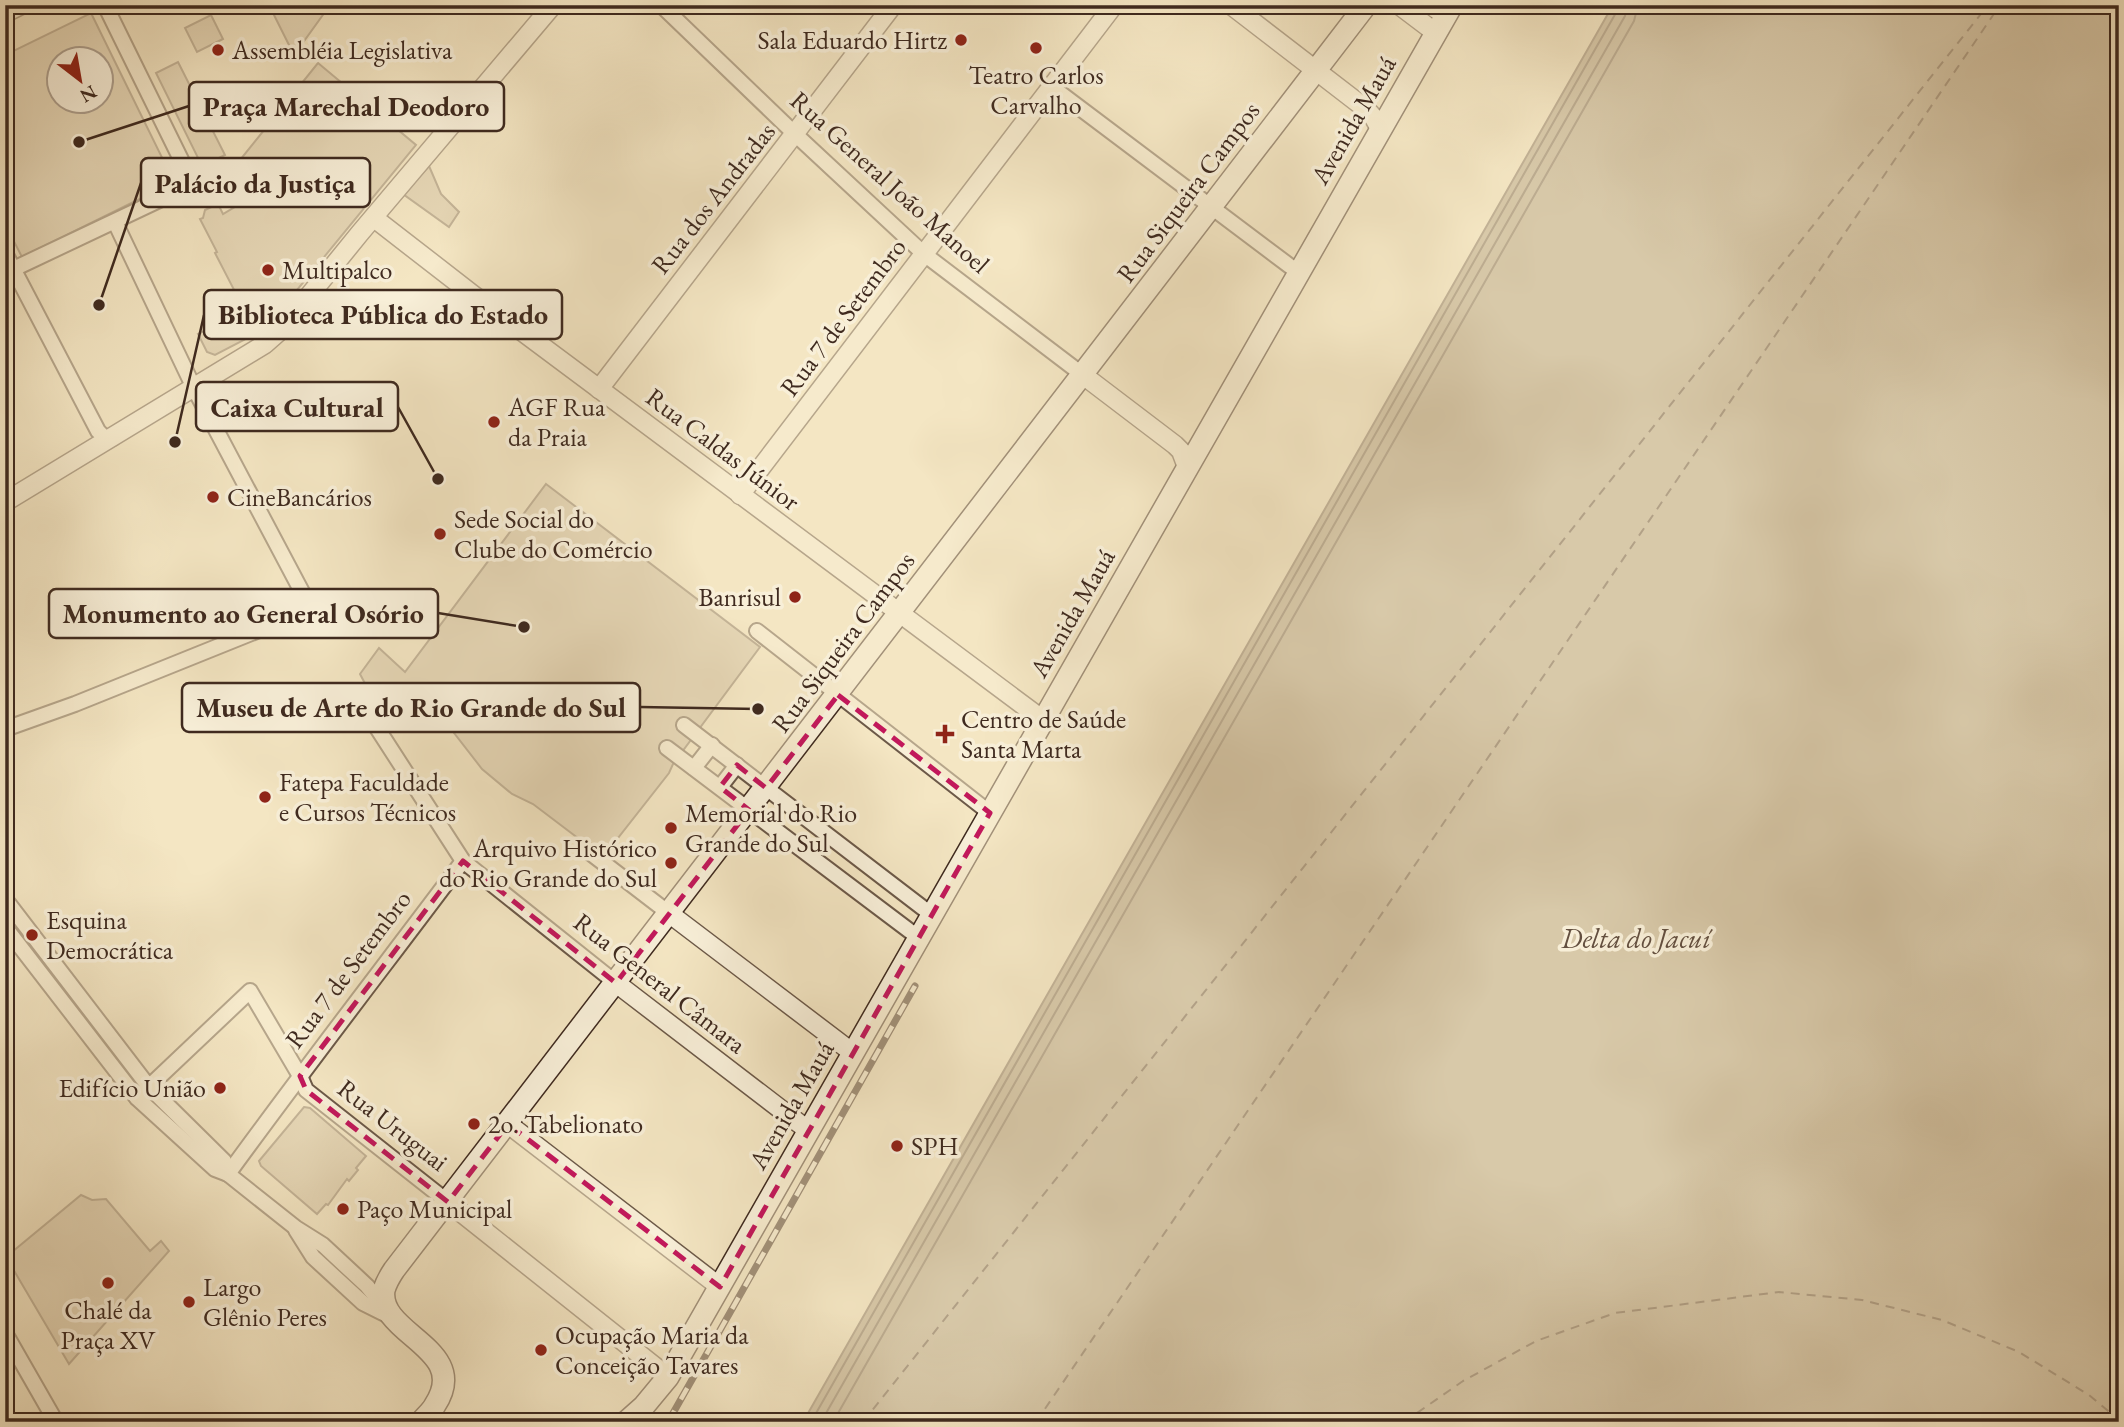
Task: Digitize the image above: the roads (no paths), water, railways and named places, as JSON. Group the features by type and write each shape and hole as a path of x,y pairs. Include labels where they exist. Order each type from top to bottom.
{"main road":[{"name":"Rua Siqueira Campos","path":"393,1318 385,1301 384,1291 388,1280 1366,5"},
{"name":"Avenida Mauá","path":"626,1422 644,1406 668,1377 1299,273 1441,15"},
{"path":"393,1318 436,1357 441,1369 443,1381 436,1404 421,1422"}],"street":[{"path":"5,13 21,5"},
{"path":"10,271 193,184 105,5"},
{"path":"5,502 265,344 282,330 553,5"},
{"name":"Rua General João Manoel","path":"661,5 794,134 924,254 1175,445 1183,455 1187,467"},
{"name":"Rua dos Andradas","path":"599,389 893,5"},
{"name":"Rua 7 de Setembro","path":"740,495 1114,5"},
{"path":"1231,5 1366,109 1380,129"},
{"path":"1399,5 1441,15"},
{"path":"1052,87 1299,273"},
{"name":"Rua Caldas Júnior","path":"374,218 1043,720"},
{"path":"5,729 75,704 311,609 194,388 115,222"},
{"path":"5,253 10,271 98,431 104,437 113,438"},
{"path":"757,631 990,813"},
{"name":"Rua General Câmara","path":"361,703 463,861 809,1131"},
{"path":"684,725 932,915"},
{"path":"694,768 712,746"},
{"path":"667,748 919,938"},
{"path":"720,787 737,765"},
{"path":"588,851 853,1053"},
{"name":"Rua 7 de Setembro","path":"228,1174 463,861"},
{"path":"5,899 149,1087 224,1161 228,1174"},
{"path":"5,927 137,1098 215,1169 228,1174 296,1228 323,1245 367,1286 393,1318"},
{"path":"40,972 53,963"},
{"name":"Rua Uruguai","path":"149,1087 250,991 306,1090 668,1377"},
{"path":"137,1098 149,1087"},
{"path":"508,1124 720,1287"},
{"path":"5,1333 56,1422"}],"water":[{"name":"Delta do Jacuí","path":"1613,5 2119,5 2119,1422 803,1422"}],"railway":[{"path":"668,1422 915,986"}],"place":[{"name":"Sala Eduardo Hirtz","path":"961,40"},
{"name":"Teatro Carlos Carvalho","path":"1036,48"},
{"name":"Assembléia Legislativa","path":"218,50"},
{"name":"Praça Marechal Deodoro","path":"79,142"},
{"name":"Multipalco","path":"268,270"},
{"name":"Palácio da Justiça","path":"99,305"},
{"name":"AGF Rua da Praia","path":"494,422"},
{"name":"Biblioteca Pública do Estado","path":"175,442"},
{"name":"Caixa Cultural","path":"438,479"},
{"name":"CineBancários","path":"213,497"},
{"name":"Sede Social do Clube do Comércio","path":"440,534"},
{"name":"Banrisul","path":"795,597"},
{"name":"Monumento ao General Osório","path":"524,627"},
{"name":"Museu de Arte do Rio Grande do Sul","path":"758,709"},
{"name":"Centro de Saúde Santa Marta","path":"945,734"},
{"name":"Fatepa Faculdade e Cursos Técnicos","path":"265,797"},
{"name":"Memorial do Rio Grande do Sul","path":"671,828"},
{"name":"Arquivo Histórico do Rio Grande do Sul","path":"671,863"},
{"name":"Esquina Democrática","path":"32,935"},
{"name":"Edifício União","path":"220,1088"},
{"name":"2o. Tabelionato","path":"474,1124"},
{"name":"SPH","path":"897,1146"},
{"name":"Paço Municipal","path":"343,1209"},
{"name":"Chalé da Praça XV","path":"108,1283"},
{"name":"Largo Glênio Peres","path":"189,1302"},
{"name":"Ocupação Maria da Conceição Tavares","path":"541,1350"}]}
